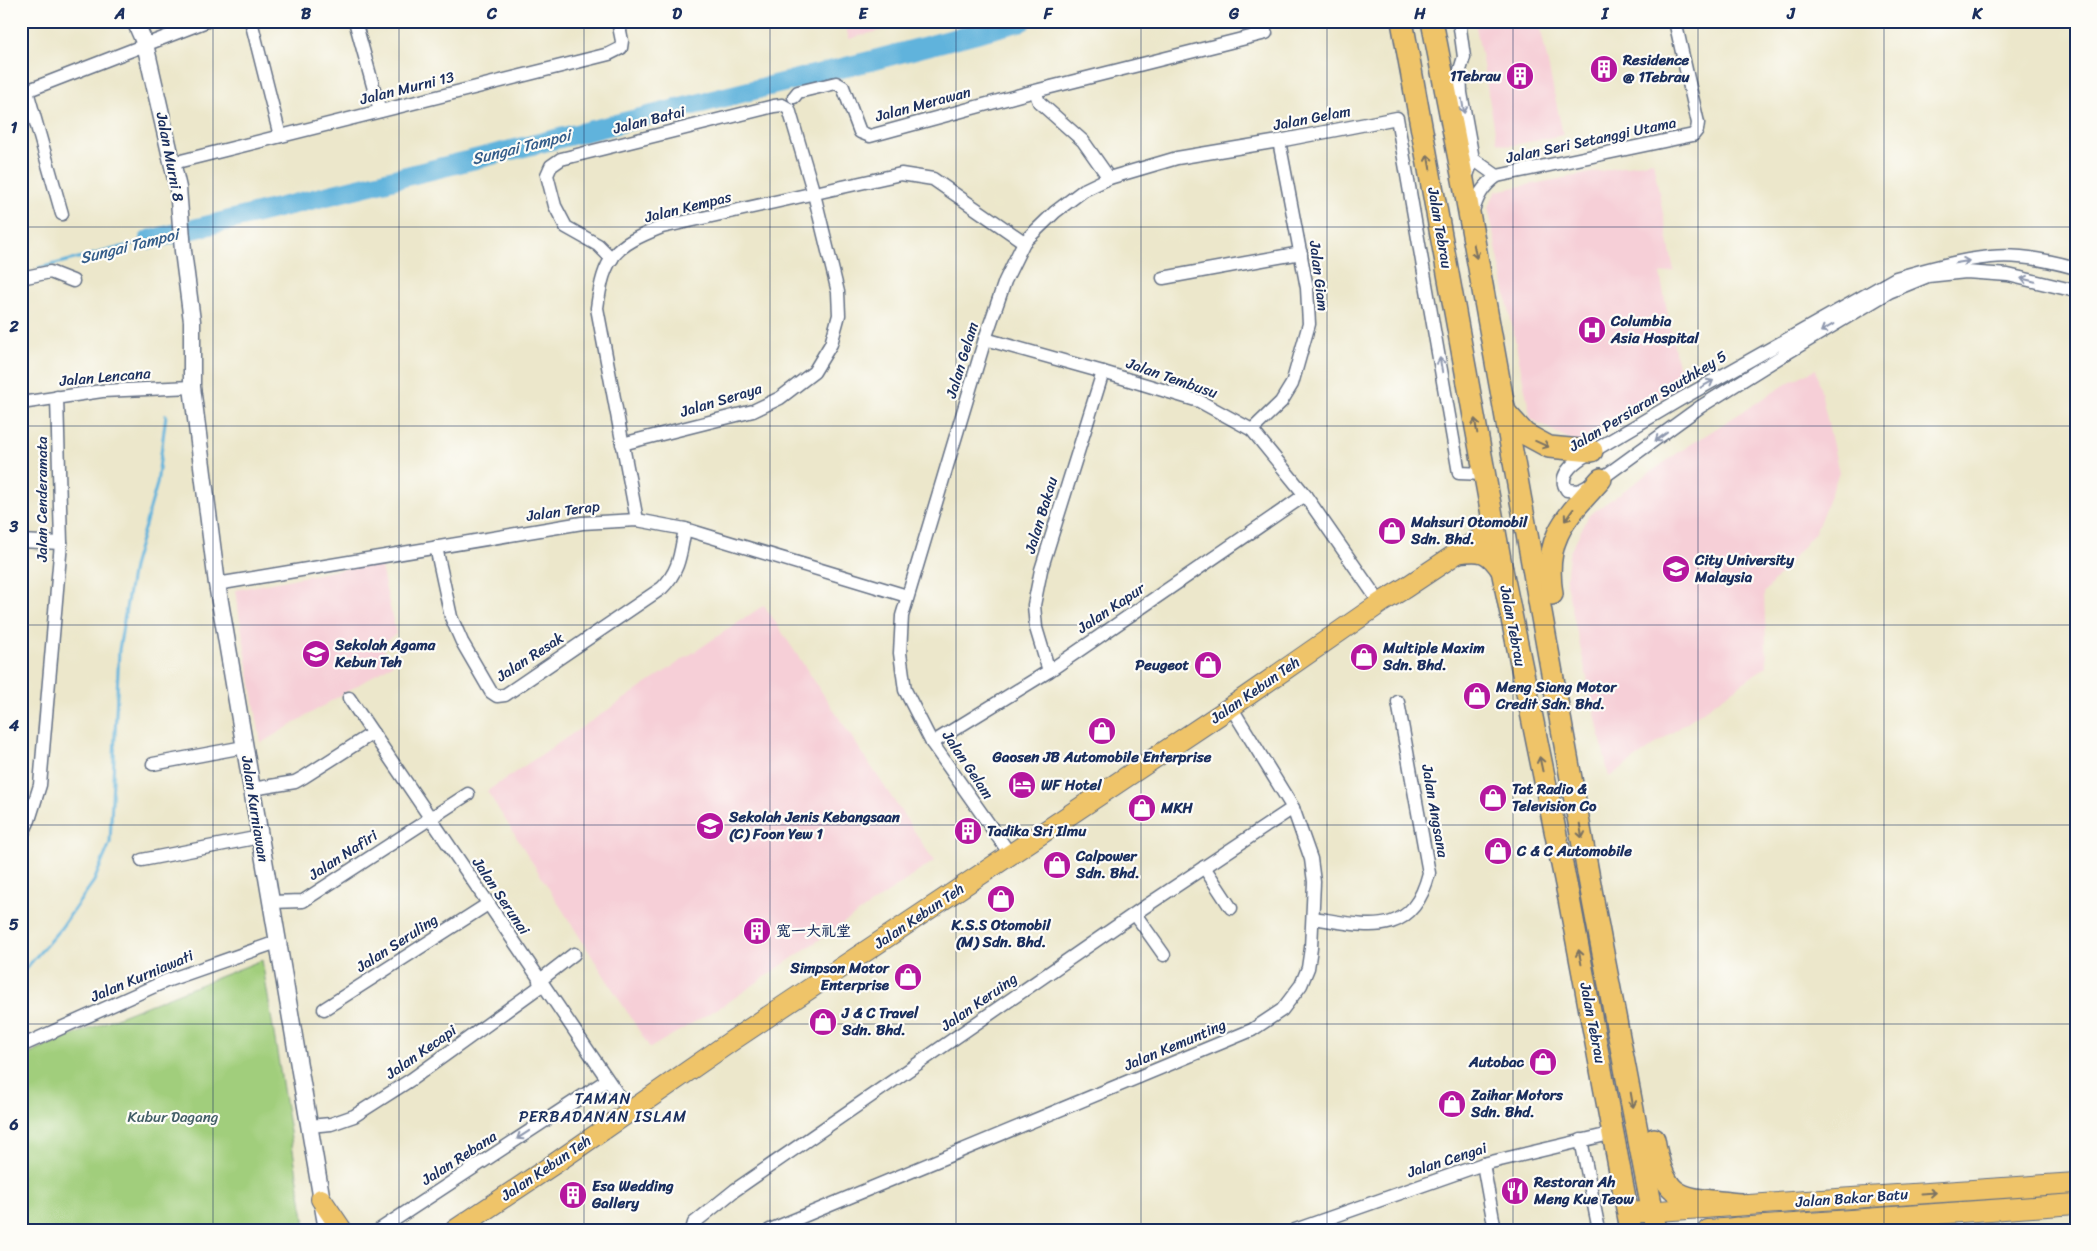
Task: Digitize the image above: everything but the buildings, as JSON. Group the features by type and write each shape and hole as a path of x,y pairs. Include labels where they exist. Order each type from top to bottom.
{"highway":[{"name":"Jalan Tebrau","path":"1402,21 1493,526 1614,1132 1629,1222"},
{"name":"Jalan Tebrau","path":"1432,21 1506,413 1569,766 1655,1220"},
{"path":"1490,328 1486,363 1511,500 1509,512 1493,526 1524,543 1532,556"},
{"path":"1506,413 1525,434 1549,447 1592,451"},
{"path":"1569,766 1567,710 1549,578 1549,559 1556,537 1567,516 1601,479"},
{"path":"1458,552 1480,550 1495,559 1502,570"},
{"path":"1613,1000 1646,1090 1657,1159 1669,1186 1681,1196 1740,1204"}],"main road":[{"name":"Jalan Kebun Teh","path":"455,1230 1010,854 1232,707 1381,602 1406,588 1482,536 1493,526"},
{"name":"Jalan Kebun Teh","path":"1381,602 1399,579 1493,526"},
{"name":"Jalan Bakar Batu","path":"1629,1222 1655,1220 1740,1204 2076,1183"},
{"path":"322,1199 342,1230"},
{"path":"1951,1214 2021,1204 2076,1199"},
{"name":"Jalan Bakar Batu","path":"1708,1230 2076,1204"},
{"path":"1856,1230 1871,1227 1885,1218"}],"street":[{"name":"Jalan Murni 8","path":"136,21 145,44 178,188 183,251 192,322 185,387"},
{"path":"62,214 24,92 207,21"},
{"path":"251,21 280,136"},
{"path":"354,21 380,111"},
{"name":"Jalan Murni 13","path":"173,163 609,54 621,48 622,41 618,21"},
{"path":"1459,21 1464,58 1460,70 1461,93 1473,159 1464,185"},
{"name":"Jalan Seri Setanggi Utama","path":"1470,222 1481,191 1486,184 1497,176 1693,135 1697,130 1698,123 1675,21"},
{"name":"Jalan Merawan","path":"794,97 798,92 836,83 843,87 860,132 870,136 1035,91 1266,33"},
{"path":"1035,91 1039,102 1083,141 1109,178"},
{"name":"Jalan Batai","path":"612,259 598,244 566,227 559,213 547,175 552,166 561,159 782,105 789,109 814,194"},
{"name":"Jalan Gelam","path":"1010,854 932,743 905,690 900,653 902,616 985,339 1005,281 1024,242 1055,212 1084,190 1109,178 1177,158 1279,141 1397,118 1459,474 1486,483"},
{"name":"Jalan Giam","path":"1252,430 1281,402 1292,384 1309,324 1307,288 1279,141"},
{"name":"Jalan Seri Setanggi Utama","path":"1473,159 1497,176"},
{"name":"Jalan Kempas","path":"637,520 597,308 601,279 618,250 637,237 662,227 901,174 933,180 1024,242"},
{"name":"Jalan Seraya","path":"622,444 753,411 780,398 814,372 831,344 839,315 838,292 814,194"},
{"path":"1163,278 1301,253"},
{"name":"Jalan Persiaran Southkey 5","path":"2076,268 2038,259 1993,256 1934,267 1896,278 1578,459 1564,476 1564,486 1567,490 1579,491 1601,479 1700,408 1786,354 1889,292 1928,276 1966,272 2008,275 2076,291"},
{"path":"21,278 50,272 73,281"},
{"name":"Jalan Tembusu","path":"985,339 1103,372 1199,402 1252,430 1305,495 1381,602"},
{"name":"Jalan Bakau","path":"1048,670 1036,628 1034,605 1041,570 1103,372"},
{"name":"Jalan Lencana","path":"21,403 57,396 102,391 185,387"},
{"name":"Jalan Kurniawan","path":"185,387 270,902 327,1230"},
{"name":"Jalan Cenderamata","path":"21,837 29,820 40,785 61,543 57,396"},
{"name":"Jalan Kapur","path":"932,743 1048,670 1305,495"},
{"name":"Jalan Terap","path":"217,584 582,523 637,520 684,530 907,596"},
{"name":"Jalan Resak","path":"436,547 451,617 462,642 481,675 491,692 497,696 505,695 662,588 672,577 679,562 684,530"},
{"path":"21,541 61,543"},
{"name":"Jalan Serunai","path":"349,698 540,983 629,1111"},
{"name":"Jalan Angsana","path":"1314,918 1360,924 1394,921 1405,917 1416,906 1424,891 1429,873 1427,858 1398,702"},
{"name":"Jalan Kemunting","path":"770,1230 1252,1030 1282,1010 1302,985 1308,968 1314,918 1314,882 1311,858 1293,808 1232,707"},
{"path":"252,789 300,780 373,733"},
{"path":"153,764 244,747"},
{"name":"Jalan Nafiri","path":"270,902 303,901 468,794"},
{"name":"Jalan Keruing","path":"692,1230 694,1223 735,1190 1135,914 1293,808"},
{"path":"142,860 260,837"},
{"path":"1204,867 1231,908"},
{"name":"Jalan Seruling","path":"324,1009 488,904"},
{"path":"1135,914 1164,955"},
{"name":"Jalan Kurniawati","path":"21,1046 166,981 277,942"},
{"name":"Jalan Kecapi","path":"309,1126 330,1124 354,1116 412,1079 540,983 574,954"},
{"name":"Jalan Rebana","path":"378,1230 608,1080"},
{"name":"Jalan Cengai","path":"1299,1229 1482,1164 1614,1132"},
{"path":"1581,1140 1599,1230"},
{"path":"1482,1164 1495,1230"}],"shaded area":[{"path":"844,21 915,21 849,39"},
{"path":"1475,21 1539,21 1563,135 1509,146 1497,142"},
{"name":"Columbia Asia Hospital","path":"1653,161 1674,271 1660,274 1682,387 1588,440 1576,443 1531,419 1488,207 1496,191"},
{"name":"City University Malaysia","path":"1816,369 1839,473 1816,531 1764,593 1767,666 1609,777 1566,583 1569,554 1589,515 1682,450 1791,381"},
{"name":"Sekolah Agama Kebun Teh","path":"380,562 396,634 381,644 393,664 261,743 235,590"},
{"name":"Sekolah Jenis Kebangsaan (C) Foon Yew 1","path":"764,605 934,861 727,1003 650,1048 487,791"}],"green space":[{"name":"Kubur Dagang","path":"262,960 306,1230 21,1230 21,1058 56,1042"}],"waterway":[{"name":"Sungai Tampoi","path":"149,240 870,61 1022,21"},
{"name":"Sungai Tampoi","path":"39,268 149,240"},
{"path":"21,974 61,928 94,881 110,843 119,650 133,567 157,484 166,415"}],"place":[{"name":"Residence @ 1Tebrau","path":"1604,69"},
{"name":"1Tebrau","path":"1520,76"},
{"name":"Columbia Asia Hospital","path":"1592,330"},
{"name":"Mahsuri Otomobil Sdn. Bhd.","path":"1392,531"},
{"name":"City University Malaysia","path":"1676,569"},
{"name":"Sekolah Agama Kebun Teh","path":"316,654"},
{"name":"Multiple Maxim Sdn. Bhd.","path":"1364,657"},
{"name":"Peugeot","path":"1208,665"},
{"name":"Meng Siang Motor Credit Sdn. Bhd.","path":"1477,696"},
{"name":"Gaosen JB Automobile Enterprise","path":"1102,731"},
{"name":"WF Hotel","path":"1022,785"},
{"name":"Tat Radio & Television Co","path":"1493,798"},
{"name":"MKH","path":"1142,808"},
{"name":"Sekolah Jenis Kebangsaan (C) Foon Yew 1","path":"710,826"},
{"name":"Tadika Sri Ilmu","path":"968,831"},
{"name":"C & C Automobile","path":"1498,851"},
{"name":"Calpower Sdn. Bhd.","path":"1057,865"},
{"name":"K.S.S Otomobil (M) Sdn. Bhd.","path":"1001,899"},
{"name":"宽一大礼堂","path":"757,931"},
{"name":"Simpson Motor Enterprise","path":"908,977"},
{"name":"J & C Travel Sdn. Bhd.","path":"823,1022"},
{"name":"Autobac","path":"1543,1062"},
{"name":"Zaihar Motors Sdn. Bhd.","path":"1452,1104"},
{"name":"Restoran Ah Meng Kue Teow","path":"1515,1191"},
{"name":"Esa Wedding Gallery","path":"573,1195"}],"district":[{"name":"TAMAN PERBADANAN ISLAM","path":"603,1107"}]}
